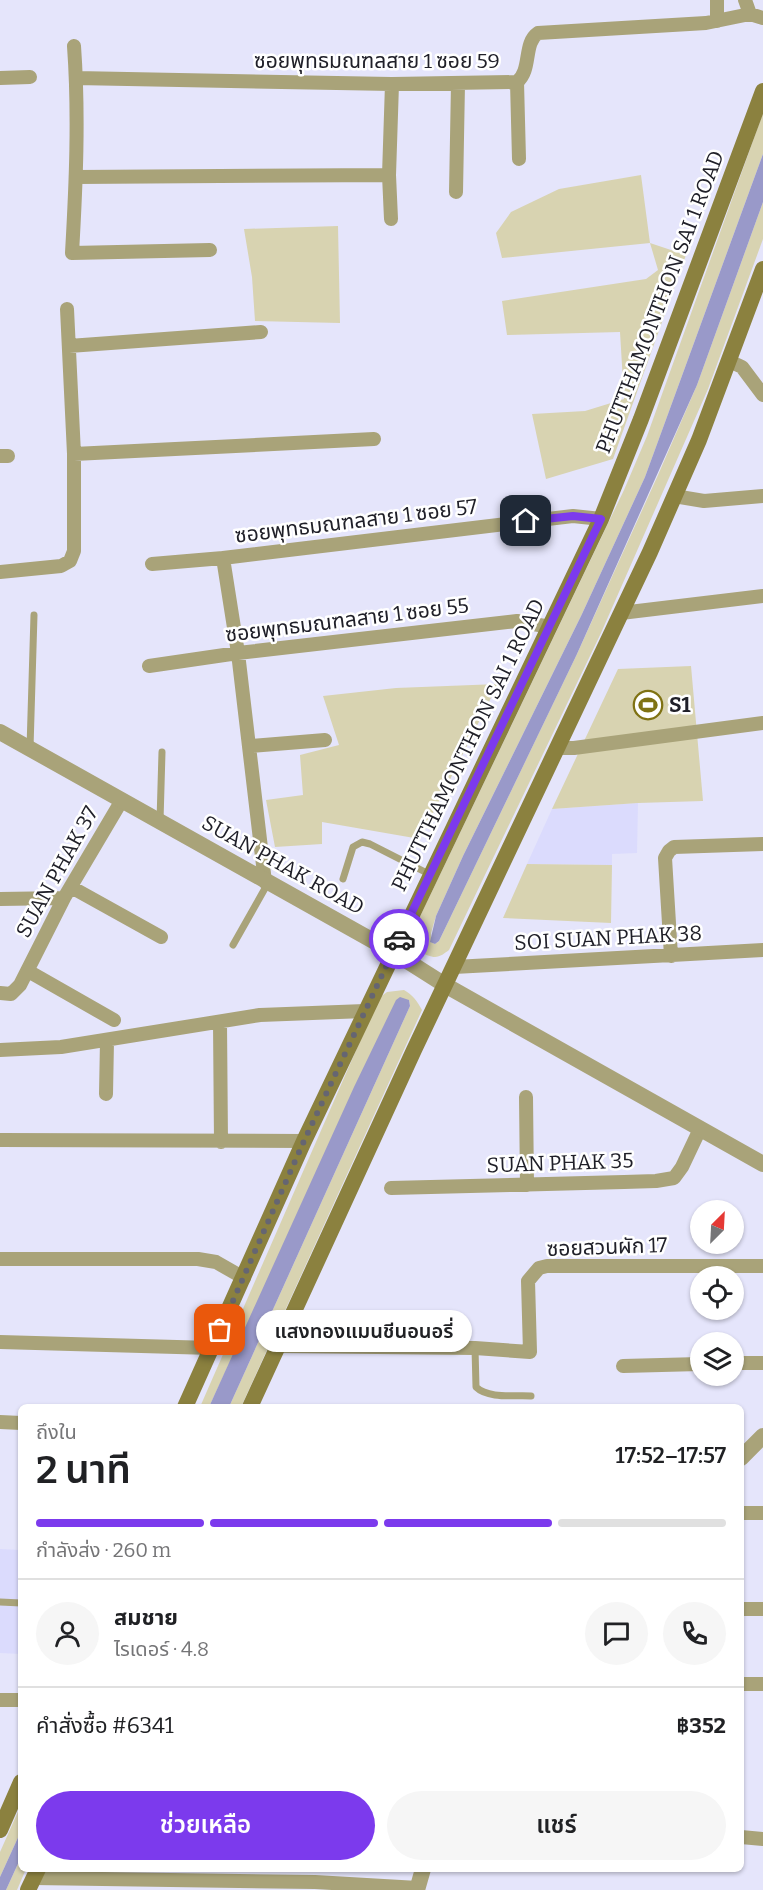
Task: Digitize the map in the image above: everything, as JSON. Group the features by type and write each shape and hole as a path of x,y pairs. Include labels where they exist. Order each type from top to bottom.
{"main road":[{"name":"PHUTTHAMONTHON SAI 1 ROAD","path":"186,1404 304,1141 365,1011 397,955 431,875 601,519 645,408 763,91"},
{"path":"251,1404 440,981 454,967 674,496 699,440 763,269"},
{"path":"0,1830 18,1789"}],"street":[{"path":"717,0 717,21"},
{"path":"745,0 757,16"},
{"name":"ซอยพุทธมณฑลสาย 1 ซอย 59","path":"76,78 392,84 516,82 525,72 532,38 538,33 717,21 757,16"},
{"path":"74,46 76,177 72,253 210,250"},
{"path":"0,78 30,77"},
{"path":"516,82 519,159"},
{"path":"392,84 388,175 392,219"},
{"path":"456,192 458,84"},
{"path":"76,177 388,175"},
{"path":"0,572 61,566 70,561 74,551 74,454 67,309"},
{"path":"69,346 261,332"},
{"path":"729,362 742,367 763,395"},
{"path":"74,454 374,439"},
{"path":"674,496 704,501 763,496"},
{"name":"ซอยพุทธมณฑลสาย 1 ซอย 57","path":"152,564 223,558 573,516 601,519"},
{"path":"223,558 238,653 267,882"},
{"path":"621,613 763,596"},
{"name":"ซอยพุทธมณฑลสาย 1 ซอย 55","path":"149,666 238,653 517,621 550,627"},
{"path":"558,748 574,748 763,723"},
{"name":"SUAN PHAK ROAD","path":"0,732 763,1164"},
{"path":"250,746 325,740"},
{"name":"SUAN PHAK 37","path":"6,994 16,991 28,971 68,892 122,800"},
{"path":"671,956 665,858 669,851 674,847 763,844"},
{"path":"0,899 68,892 161,937"},
{"name":"SOI SUAN PHAK 38","path":"454,967 763,950"},
{"path":"28,971 114,1020"},
{"path":"0,1050 61,1047 107,1041 260,1015 365,1011"},
{"path":"220,1023 221,1142"},
{"path":"106,1094 107,1041"},
{"path":"526,1097 527,1185"},
{"name":"SUAN PHAK 35","path":"391,1188 656,1181 674,1178 682,1167 700,1129"},
{"path":"0,1140 304,1141"},
{"path":"0,1259 198,1259 216,1262 244,1278"},
{"name":"ซอยสวนผัก 17","path":"475,1348 530,1352 528,1281 539,1268 547,1266 763,1266"},
{"path":"0,1342 212,1348"},
{"path":"278,1346 475,1348"},
{"path":"744,1363 763,1363"},
{"path":"623,1366 690,1364"},
{"path":"0,1422 18,1423"},
{"path":"744,1455 763,1436"},
{"path":"744,1513 763,1513"},
{"path":"744,1609 763,1609"},
{"path":"744,1684 763,1684"},
{"path":"0,1700 18,1700"},
{"path":"744,1836 763,1839"},
{"path":"33,1879 315,1882 417,1889 422,1872"}],"lane":[{"path":"30,748 34,615"},
{"path":"159,822 162,752"},
{"path":"343,879 353,847 362,842 431,875"},
{"path":"233,945 267,882"},
{"path":"475,1348 476,1387 480,1391 489,1394 531,1396"},
{"path":"0,1602 18,1603"}],"shaded area":[{"path":"763,113 763,154 645,477 582,614 463,856 436,916 431,933 431,942 435,944 439,941 577,654 658,475 697,385 763,202 763,239 708,389 601,633 449,950 442,955 432,957 417,949 413,942 412,936 416,925 624,490 647,436"},
{"path":"763,154 763,202 697,385 577,654 439,941 435,944 430,942 436,916 463,856 582,614 645,477"},
{"path":"641,175 650,243 502,258 496,233 511,212 559,189"},
{"path":"338,226 340,323 255,321 252,277 244,229"},
{"path":"650,243 686,255 613,459 546,479 532,414 585,411 624,399 620,332 507,335 502,301 646,279 658,270"},
{"name":"S1","path":"691,666 703,801 552,809 618,669"},
{"path":"498,684 420,839 322,822 322,844 275,847 266,800 303,795 300,755 339,745 323,696 396,688"},
{"path":"638,803 637,853 612,854 612,865 527,864 552,809"},
{"path":"527,864 612,865 611,923 503,918"},
{"path":"404,990 414,998 422,1010 242,1404 230,1404 410,1006 409,1000 274,1267 210,1404 201,1404 379,998 387,992"},
{"path":"400,997 409,1000 410,1006 230,1404 210,1404 354,1087 396,1000"},
{"path":"0,1549 18,1550 18,1654 0,1653"},
{"path":"18,1812 18,1838 0,1877 0,1852"},
{"path":"18,1838 18,1864 6,1890 0,1890 0,1877"},
{"path":"18,1864 18,1872 25,1872 17,1890 6,1890"}],"way so far":[{"path":"220,1330 304,1141 399,939"}],"place":[{"name":"S1","path":"648,705"},
{"name":"แสงทองแมนชีนอนอรี่","path":"220,1330"}],"route":[{"path":"399,939 601,519 573,516 526,521"}]}
